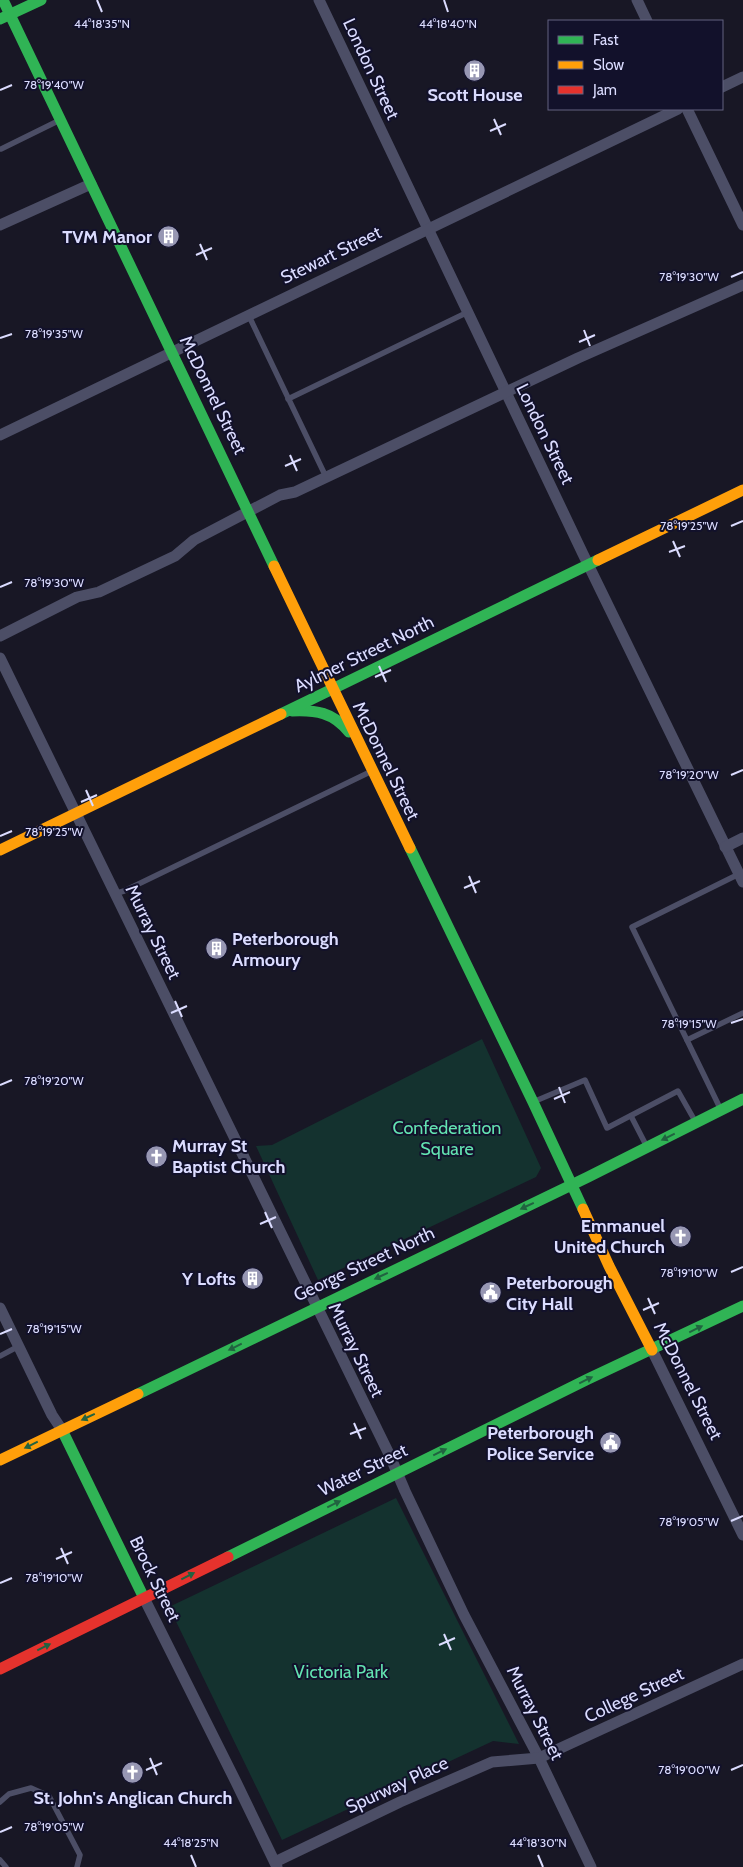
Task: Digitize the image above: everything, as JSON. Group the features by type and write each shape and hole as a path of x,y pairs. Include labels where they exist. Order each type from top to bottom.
{"street":[{"name":"McDonnel Street","path":"3,0 5,17 60,120 172,350 332,690 533,1102 610,1266 739,1518 743,1534"},
{"path":"5,17 41,0"},
{"name":"London Street","path":"319,0 505,392 741,878"},
{"path":"637,0 647,20"},
{"path":"723,87 743,77"},
{"name":"Stewart Street","path":"0,434 676,110"},
{"path":"687,110 743,225"},
{"path":"0,225 91,184"},
{"path":"0,636 77,597 98,592 175,556 194,540 280,495 295,492 505,392 743,285"},
{"name":"Aylmer Street North","path":"0,850 743,490"},
{"name":"Murray Street","path":"0,658 390,1456 396,1473 464,1616 539,1758 591,1867"},
{"path":"286,711 314,710 342,722 363,754"},
{"path":"725,847 743,838"},
{"name":"George Street North","path":"0,1460 164,1382 316,1306 743,1099"},
{"name":"Water Street","path":"0,1669 588,1379 743,1306"},
{"name":"Brock Street","path":"0,1308 276,1864"},
{"name":"College Street","path":"539,1758 743,1664"},
{"name":"Spurway Place","path":"276,1864 400,1802 492,1762 539,1758"}],"lane":[{"path":"1,149 60,120"},
{"path":"288,399 468,312"},
{"path":"248,314 326,477"},
{"path":"114,894 124,891 372,771"},
{"path":"720,1110 632,927 741,878"},
{"path":"687,1040 743,1013"},
{"path":"533,1102 585,1080 607,1128 678,1091 696,1123"},
{"path":"631,1116 647,1147"},
{"path":"0,1356 19,1346"},
{"path":"0,1802 8,1794 31,1788 49,1796 80,1855 77,1867"},
{"path":"0,1860 6,1867"}],"green space":[{"name":"Confederation Square","path":"482,1039 541,1168 536,1177 318,1280 256,1146 272,1145"},
{"name":"Victoria Park","path":"396,1498 519,1744 493,1741 282,1840 169,1607"}],"traffic: fast":[{"path":"3,0 274,566"},
{"path":"0,19 41,0"},
{"path":"281,714 598,560"},
{"path":"292,711 309,711 330,716 349,732"},
{"path":"410,848 583,1209"},
{"path":"138,1394 588,1177 743,1099"},
{"path":"228,1557 588,1379 743,1306"},
{"path":"62,1430 144,1598"}],"traffic: slow":[{"path":"598,560 743,490"},
{"path":"274,566 410,848"},
{"path":"0,850 281,714"},
{"path":"583,1209 609,1266 652,1350"},
{"path":"0,1460 138,1394"}],"traffic: jam":[{"path":"0,1669 228,1557"}],"place":[{"name":"Scott House","path":"475,70"},
{"name":"TVM Manor","path":"168,237"},
{"name":"Peterborough Armoury","path":"216,949"},
{"name":"Murray St Baptist Church","path":"156,1156"},
{"name":"Emmanuel United Church","path":"681,1236"},
{"name":"Y Lofts","path":"252,1279"},
{"name":"Peterborough City Hall","path":"490,1293"},
{"name":"Peterborough Police Service","path":"610,1443"},
{"name":"St. John's Anglican Church","path":"133,1773"}]}
